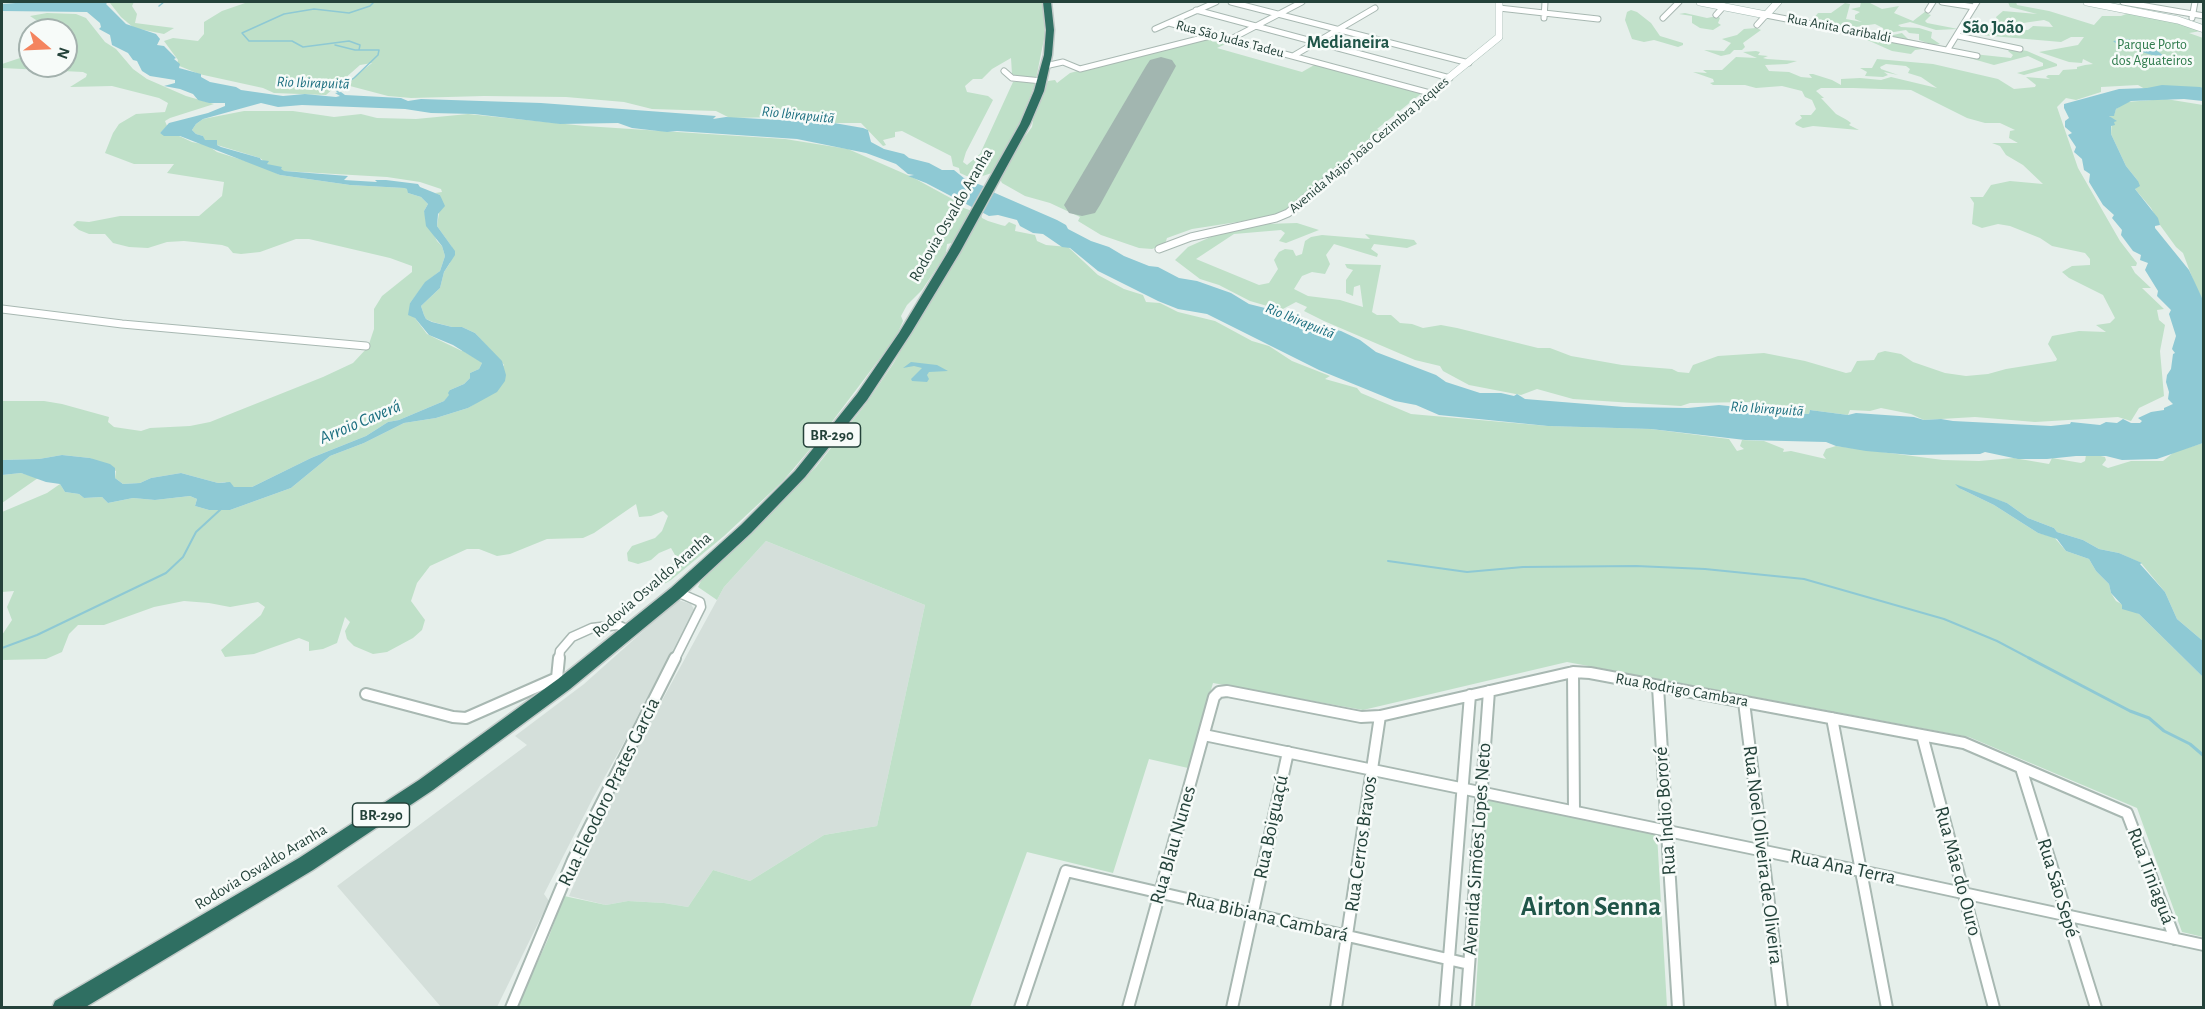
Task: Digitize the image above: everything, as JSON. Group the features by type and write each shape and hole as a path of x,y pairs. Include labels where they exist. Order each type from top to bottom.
{"highway":[{"name":"Rodovia Osvaldo Aranha","path":"63,1008 326,852 426,785 560,681 630,631 677,592 746,529 800,474 833,434 905,333 954,252 1025,124 1046,66 1050,30 1047,2"}],"street":[{"path":"1155,29 1216,2"},
{"path":"1231,2 1469,63"},
{"path":"1231,39 1300,2"},
{"path":"1501,6 1505,2"},
{"path":"1545,2 1545,15"},
{"path":"1663,18 1679,2"},
{"name":"Rua Anita Garibaldi","path":"1700,2 1948,49 1977,57"},
{"path":"1757,25 1778,2"},
{"path":"1928,10 1933,2"},
{"path":"1942,2 1976,4 1948,49"},
{"path":"2086,2 2159,13 2204,16"},
{"path":"2093,2 2159,13"},
{"path":"2123,2 2204,28"},
{"path":"2159,13 2162,2"},
{"path":"2190,23 2195,2"},
{"path":"1501,6 1545,15 1598,19"},
{"name":"Avenida Major João Cezimbra Jacques","path":"1159,249 1191,237 1276,218 1288,213 1499,37 1501,6"},
{"path":"1716,15 1724,6"},
{"path":"1293,56 1375,8"},
{"path":"1196,10 1450,78"},
{"name":"Rua São Judas Tadeu","path":"1169,23 1430,93"},
{"path":"1046,66 1063,62 1080,69 1214,34"},
{"path":"1958,36 2020,50"},
{"path":"1004,71 1012,78 1042,81"},
{"path":"2,309 122,324 366,346"},
{"name":"Rua Eleodoro Prates Garcia","path":"511,1008 573,860 701,607 700,602 677,592"},
{"path":"366,694 453,717 466,718 560,681 560,651 572,637 592,628 618,625 630,631"},
{"path":"1573,672 1574,811"},
{"name":"Rua Rodrigo Cambara","path":"1227,691 1361,717 1380,716 1573,672 1590,673 1964,743 2127,813"},
{"name":"Rua Índio Bororé","path":"1658,687 1678,1008"},
{"name":"Rua Blau Nunes","path":"1128,1008 1214,697 1219,692 1227,691"},
{"name":"Avenida Simões Lopes Neto","path":"1466,1008 1489,691"},
{"name":"Avenida Simões Lopes Neto","path":"1445,1008 1470,695"},
{"name":"Rua Noel Oliveira de Oliveira","path":"1744,702 1782,1008"},
{"name":"Rua Cerros Bravos","path":"1336,1008 1380,716"},
{"path":"1832,718 1887,1008"},
{"name":"Rua Ana Terra","path":"1204,735 1964,892 2204,945"},
{"name":"Rua Mãe do Ouro","path":"1922,735 1994,1008"},
{"name":"Rua Boiguaçú","path":"1232,1008 1287,752"},
{"name":"Rua São Sepé","path":"2021,768 2096,1008"},
{"name":"Rua Tiniaguá","path":"2127,813 2175,939"},
{"name":"Rua Bibiana Cambará","path":"1020,1008 1066,871 1469,964"}],"shaded area":[{"path":"766,541 925,605 877,826 824,835 750,881 713,870 688,907 628,901 606,905 569,896 619,779 724,587"},
{"path":"678,600 691,604 696,613 593,798 544,894 549,901 497,1007 441,1007 337,886 527,745 515,736 584,684"}],"green space":[{"path":"134,2 132,6 137,14 135,23 174,28 164,34 134,28 121,17 110,3"},
{"path":"248,2 1043,2 1045,34 1036,79 1021,78 1012,74 1011,58 992,69 982,79 973,79 965,86 967,92 988,96 993,100 966,152 963,162 967,165 980,154 1013,82 1036,82 1021,120 992,173 973,179 960,173 959,168 953,166 951,156 902,131 895,132 895,137 883,140 886,145 883,146 861,123 824,123 782,117 730,118 716,111 652,109 624,102 566,97 411,98 388,96 348,84 372,63 360,65 326,95 274,93 263,88 199,74 177,65 178,60 164,41 173,38 198,41 204,34 204,22 222,11"},
{"path":"1861,2 1874,2 1870,3 1882,9 1899,6 1894,13 1913,21 1926,11 1930,11 1928,14 1931,15 1925,21 1927,23 1958,29 1936,30 1910,22 1898,25 1932,32 1931,38 1940,44 1933,45 1919,40 1919,34 1909,33 1906,30 1888,33 1893,35 1902,33 1908,39 1920,42 1885,35 1883,28 1875,24 1855,27 1827,25 1814,18 1818,13 1831,13 1845,3 1850,4 1846,19 1862,22 1855,19 1855,15 1860,12 1851,9 1860,7"},
{"name":"Parque Porto dos Aguateiros","path":"2008,2 2016,2 2017,5 2049,11 2094,25 2102,16 2121,16 2129,13 2178,22 2201,31 2189,33 2203,38 2203,89 2168,86 2145,89 2138,85 2101,87 2101,92 2076,100 2066,98 2057,107 2078,168 2120,241 2137,263 2136,266 2131,266 2135,273 2151,288 2142,288 2164,309 2157,310 2159,320 2165,325 2160,351 2164,396 2139,408 2131,421 2118,417 2035,422 1975,417 1924,420 1911,414 1881,408 1870,411 1850,410 1848,415 1810,410 1809,414 1792,413 1784,411 1785,407 1750,402 1690,403 1681,406 1648,404 1573,399 1537,389 1521,395 1469,385 1443,371 1440,366 1415,360 1324,321 1304,311 1307,307 1296,302 1281,310 1250,301 1219,285 1200,279 1175,260 1188,247 1222,232 1264,224 1297,223 1319,230 1286,243 1279,241 1285,233 1281,230 1234,234 1196,259 1259,285 1269,283 1278,269 1274,260 1279,252 1285,249 1293,250 1296,256 1302,254 1305,241 1311,237 1322,235 1370,239 1365,234 1414,240 1417,244 1407,248 1374,244 1371,249 1378,254 1377,257 1334,244 1326,255 1330,264 1325,274 1312,272 1302,276 1294,289 1308,296 1340,300 1363,307 1360,285 1354,287 1353,296 1346,293 1346,280 1353,270 1347,268 1345,264 1381,265 1372,312 1377,315 1391,315 1400,323 1423,328 1441,325 1538,348 1550,348 1571,356 1622,365 1672,369 1678,372 1689,373 1693,365 1718,356 1764,353 1805,361 1846,373 1851,372 1857,361 1874,360 1878,353 1885,351 1901,354 1913,362 1945,373 1966,376 2056,361 2048,344 2052,336 2079,331 2106,332 2096,325 2110,323 2115,318 2103,295 2069,278 2062,272 2072,266 2090,265 2090,259 2085,253 2052,246 2040,238 2010,226 1998,224 1982,228 1972,224 1974,203 1970,197 1983,197 1991,185 2010,181 2043,184 2023,165 2006,155 2000,146 1992,143 2018,143 2009,138 2010,131 2015,130 2000,123 1985,123 1967,118 1911,90 1853,88 1821,88 1816,91 1836,114 1859,130 1813,126 1803,128 1795,123 1802,118 1800,115 1811,115 1816,109 1812,100 1805,97 1802,91 1782,86 1756,88 1745,85 1713,85 1710,83 1714,82 1713,79 1693,72 1707,73 1703,70 1722,70 1736,57 1757,58 1743,52 1756,51 1760,52 1758,55 1768,56 1763,58 1767,59 1797,61 1765,65 1769,71 1789,72 1801,77 1812,78 1809,74 1813,74 1841,85 1841,79 1881,80 1891,77 1937,88 1921,77 1908,73 1910,69 1906,66 1886,64 1880,67 1898,75 1884,72 1888,75 1865,76 1867,72 1860,68 1872,68 1877,59 1933,64 1998,79 2014,89 2035,87 2036,85 2026,77 2050,79 2046,77 2048,75 2059,75 2063,70 2093,64 2083,59 2082,63 2069,62 2039,52 2078,45 2084,37 2071,37 2061,42 1980,35 1975,27 2028,30 2033,26 2053,27 2044,20 2009,25 1998,22 1996,17 2003,11 2037,14 2010,7"},
{"path":"1631,10 1651,23 1660,36 1683,43 1683,45 1678,47 1654,40 1644,42 1632,39 1625,20 1627,12"},
{"path":"47,13 76,14 86,18 105,42 116,49 133,69 147,79 186,96 214,104 170,118 165,121 167,126 160,133 168,136 177,135 192,142 207,145 217,152 265,167 280,175 350,185 404,188 408,189 408,193 421,197 428,204 424,211 445,256 440,271 426,282 410,303 415,318 427,334 462,351 463,346 473,347 472,351 465,352 482,363 479,369 470,373 470,378 464,384 450,390 450,395 444,401 399,420 388,422 366,436 311,458 252,487 234,487 225,482 218,483 181,473 151,478 140,483 123,484 115,478 116,471 90,458 62,455 39,459 2,460 2,401 44,401 62,404 109,417 108,422 114,427 141,431 150,428 190,426 210,422 323,377 353,363 368,347 374,329 374,309 382,296 412,272 412,266 390,258 309,239 296,239 260,252 241,254 233,253 228,247 222,245 184,241 167,242 148,248 129,247 113,243 105,234 89,234 79,230 73,225 77,221 89,222 120,216 199,216 222,196 224,182 167,173 174,164 134,164 105,153 119,124 136,114 165,112 168,103 159,98 112,86 70,87 87,74 78,72 78,18 33,18 30,16"},
{"path":"1685,13 1707,18 1717,16 1720,18 1718,23 1721,25 1713,30 1700,28 1692,23 1692,16 1679,14"},
{"path":"1744,29 1761,30 1743,43 1745,47 1742,50 1734,50 1730,54 1721,56 1704,50 1724,51 1731,43 1722,39 1737,35"},
{"path":"1847,31 1922,47 1922,49 1915,50 1911,54 1892,51"},
{"path":"1215,36 1232,41 1217,48 1302,72 1316,64 1422,93 1377,129 1379,130 1287,212 1276,216 1192,229 1167,238 1165,244 1152,249 1139,248 1101,235 1078,221 1080,217 1050,203 1025,196 1002,183 1000,179 1020,143 1032,127 1035,109 1048,81 1055,80 1057,83 1070,73"},
{"path":"2011,48 2027,51 2057,66 2024,75 2017,73 2043,66 2043,63 2028,56 1994,65 1945,51 2011,58 2013,55 2008,51"},
{"path":"18,59 18,69 2,68 2,64"},
{"path":"2166,99 2203,105 2203,300 2183,253 2176,247 2151,208 2135,189 2138,181 2126,166 2111,134 2112,119 2109,116 2114,115 2116,109 2126,102"},
{"path":"244,111 293,111 334,117 361,114 377,118 416,119 468,114 585,126 785,139 848,149 912,177 956,201 958,206 981,214 982,218 988,221 1005,226 1009,222 1016,225 1015,231 1035,235 1037,241 1046,245 1068,247 1098,275 1124,289 1143,295 1146,302 1160,303 1178,312 1215,321 1252,341 1269,346 1292,361 1330,376 1325,379 1357,388 1361,393 1411,414 1548,426 1651,429 1729,439 1737,451 1744,449 1740,446 1742,440 1764,441 1784,449 1783,452 1791,451 1826,459 1823,455 1826,449 1836,446 1943,460 1979,461 2014,458 2049,464 2052,458 2081,463 2085,461 2086,455 2092,454 2105,457 2106,460 2102,465 2108,468 2131,461 2163,461 2174,452 2203,443 2203,641 2177,619 2165,592 2141,563 2057,532 2054,528 2028,518 2007,503 1959,488 1994,505 2038,533 2054,537 2066,551 2089,559 2096,571 2109,584 2116,601 2139,614 2203,677 2203,937 2182,932 2137,808 1969,737 1567,662 1363,710 1213,683 1188,768 1149,759 1113,873 1027,852 970,1007 517,1007 548,939 564,896 606,905 628,901 688,907 713,870 750,881 824,835 877,826 925,605 766,541 724,587 717,600 698,587 702,579 816,467 865,405 893,364 962,245 957,242 947,244 942,260 922,290 907,305 901,316 903,321 896,337 822,435 783,481 724,536 671,580 659,587 671,571 675,555 671,548 659,553 651,560 638,564 628,561 627,553 632,546 655,538 662,531 668,516 663,511 651,516 639,517 636,504 583,538 547,539 510,554 497,556 479,549 467,549 430,566 417,583 411,601 425,620 422,630 413,638 387,652 373,654 354,646 347,639 345,631 350,622 345,617 337,643 323,649 309,651 309,642 299,638 254,654 225,657 221,650 261,615 265,607 258,602 230,607 184,601 154,607 104,625 78,625 69,634 62,652 46,659 2,660 2,635 12,620 7,607 14,591 2,592 2,512 47,493 60,484 65,492 79,494 84,498 102,497 108,503 133,498 155,500 190,496 197,499 195,506 209,510 230,510 291,488 330,456 364,443 404,423 436,418 468,408 476,403 504,365 475,333 462,327 433,322 426,319 424,315 421,306 440,288 444,272 450,263 452,247 437,226 441,200 440,195 435,193 442,192 441,189 420,182 387,177 283,171 260,158 217,145 216,140 204,140 203,136 192,130 203,119"},
{"path":"21,473 38,478 2,503 2,475"},
{"path":"1488,799 1657,834 1667,1007 1475,1007"}],"water":[{"name":"Rio Ibirapuitã","path":"108,2 106,4 126,24 156,34 160,39 157,45 164,46 176,58 174,59 180,64 179,68 201,74 201,77 210,82 241,90 283,96 305,94 336,97 340,96 335,93 341,92 345,95 401,98 408,101 421,99 541,103 716,116 713,119 726,117 834,123 863,128 868,130 871,142 884,149 929,163 942,170 954,170 965,179 1057,220 1066,225 1068,229 1124,256 1149,266 1158,267 1179,278 1197,281 1231,293 1249,304 1285,313 1306,323 1341,331 1360,340 1376,352 1436,375 1446,382 1480,393 1501,393 1514,396 1517,394 1525,399 1624,407 1688,408 1719,405 1792,413 1809,414 1810,410 1848,415 1856,413 1914,417 1924,420 1941,419 2051,426 2071,422 2100,425 2106,422 2117,423 2123,419 2131,423 2140,423 2142,421 2138,418 2151,412 2164,410 2173,404 2168,399 2169,392 2166,382 2175,353 2172,349 2176,336 2169,314 2171,310 2157,296 2158,291 2145,270 2148,263 2140,260 2141,255 2133,251 2121,235 2122,230 2112,218 2114,215 2103,205 2089,182 2090,174 2084,170 2082,159 2074,152 2076,147 2068,135 2072,133 2065,127 2065,121 2069,118 2064,104 2119,89 2162,85 2200,87 2203,88 2203,101 2184,99 2131,101 2116,109 2114,116 2109,116 2117,121 2111,126 2111,134 2126,166 2138,181 2140,186 2135,189 2158,218 2160,225 2155,228 2189,270 2203,300 2203,443 2157,459 2122,460 2106,456 2076,456 2018,459 1985,452 1911,455 1866,451 1826,442 1745,440 1651,429 1548,426 1439,415 1416,405 1395,401 1319,370 1207,314 1178,309 1158,301 1098,271 1070,248 1062,247 1043,234 1033,233 1020,226 1017,220 998,215 989,216 908,176 914,175 908,174 896,164 866,153 797,139 667,132 632,128 618,123 560,124 405,109 302,105 278,107 261,103 203,119 192,130 203,136 205,140 217,140 217,145 221,147 269,161 267,164 282,167 284,171 348,176 344,180 377,182 375,180 386,180 418,184 440,195 445,206 438,214 437,226 455,251 455,255 444,272 440,288 421,306 424,315 432,322 462,327 475,333 502,361 506,375 505,381 497,392 468,408 436,418 404,423 364,443 330,456 291,488 230,510 209,510 195,506 197,499 190,496 155,500 133,498 108,503 102,497 84,498 79,494 65,492 60,484 46,482 21,473 2,475 2,460 39,459 62,455 90,458 110,464 115,468 115,478 123,484 140,483 151,478 181,473 218,483 230,482 234,487 252,487 311,458 366,436 388,422 399,420 444,401 450,390 464,384 470,378 470,373 479,369 482,363 453,345 429,335 415,318 408,315 410,303 425,282 440,271 445,256 442,246 426,226 424,211 428,204 421,197 408,193 404,188 350,185 280,175 180,136 164,136 160,133 169,123 208,113 225,106 225,103 198,100 193,94 164,86 175,83 175,80 150,76 142,71 137,61 133,60 128,53 112,45 110,35 99,29 100,23 87,12 2,11 2,4"},
{"path":"2125,39 2156,44 2159,46 2156,50 2164,56 2152,55 2118,45 2113,41"},
{"path":"911,362 937,365 948,371 929,372 927,382 912,381 911,379 922,368 914,366 903,368"},
{"path":"1955,484 2007,503 2028,518 2054,528 2057,532 2142,563 2140,564 2165,592 2177,619 2203,641 2203,677 2139,614 2122,609 2122,605 2111,593 2109,584 2096,571 2089,559 2066,551 2057,539 2038,533"}],"waterway":[{"path":"159,6 164,2"},
{"path":"359,50 360,45 349,41 303,47 292,41 249,41 242,33 284,14 314,9 349,13 370,6 374,2"},
{"path":"335,45 359,50"},
{"path":"339,93 336,90 354,78 378,55 379,50 359,50"},
{"path":"2,648 37,635 166,573 183,557 196,532 221,509"},
{"path":"1388,561 1467,572 1523,567 1636,566 1705,569 1804,579 1944,619 1997,641 2031,659"},
{"path":"2029,658 2130,711 2149,718 2164,731 2190,744 2204,756"}],"runway":[{"path":"1082,205 1161,66"}],"district":[{"name":"São João","path":"1993,28"},
{"name":"Medianeira","path":"1348,43"},
{"name":"Airton Senna","path":"1591,907"}],"water label":[{"name":"Arroio Caverá","path":"360,422"}]}
